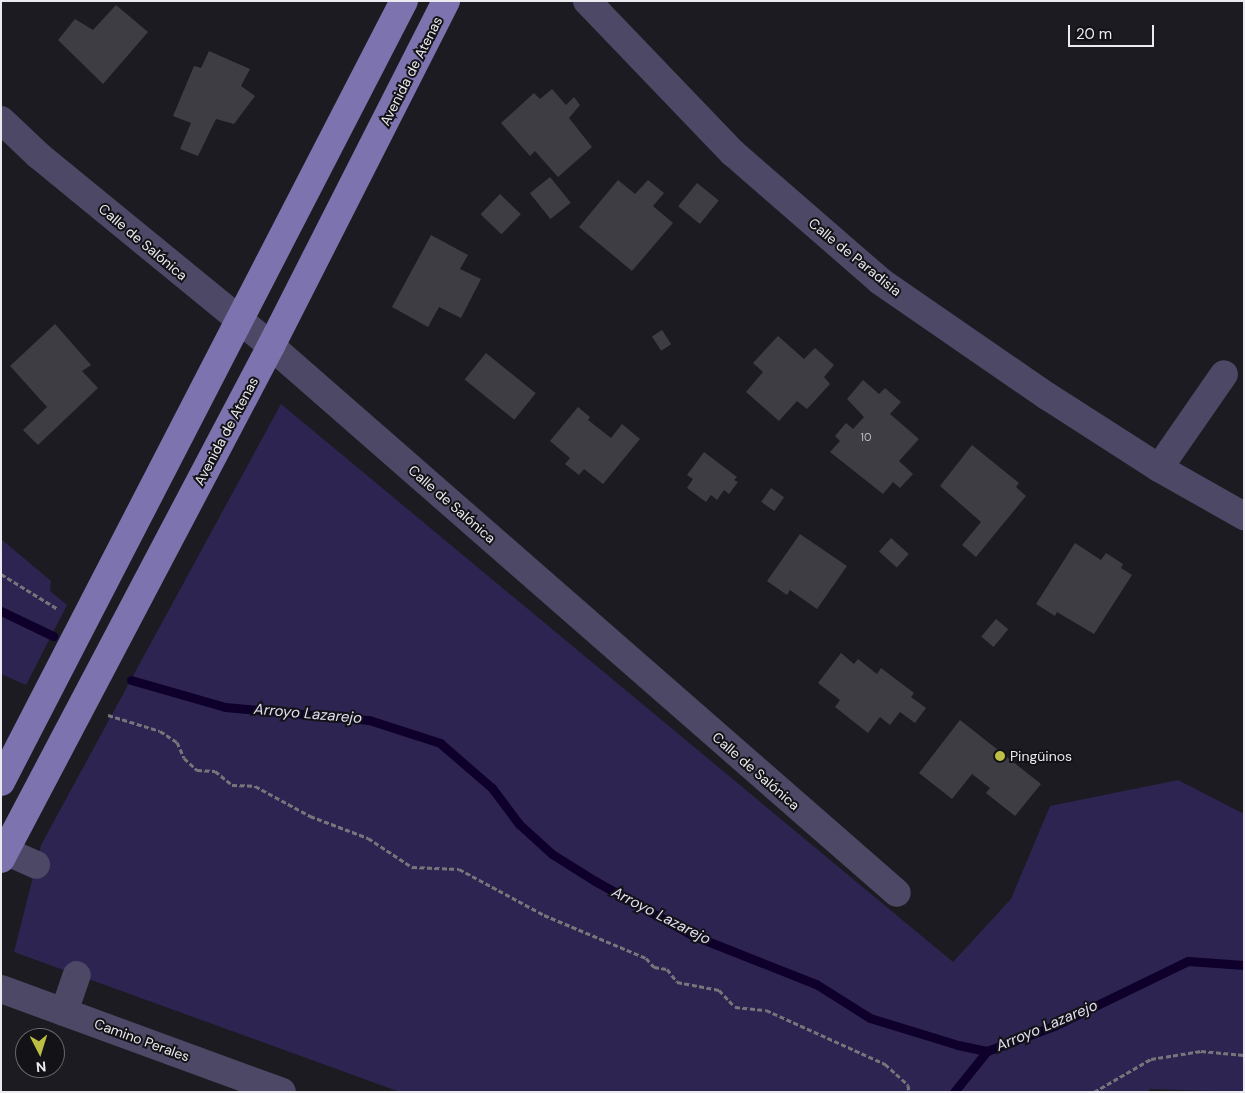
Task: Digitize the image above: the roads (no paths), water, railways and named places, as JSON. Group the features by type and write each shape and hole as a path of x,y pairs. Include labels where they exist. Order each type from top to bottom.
{"main road":[{"path":"1,782 404,1"},
{"name":"Avenida de Atenas","path":"3,855 83,708 271,346 446,1"}],"street":[{"name":"Calle de Paradisia","path":"587,1 733,153 880,281 1047,396 1159,468 1244,516"},
{"name":"Calle de Salónica","path":"1,120 239,323 271,346 897,893"},
{"path":"1159,468 1224,374"},
{"path":"3,855 36,865"},
{"path":"64,1012 77,975"},
{"name":"Camino Perales","path":"1,989 282,1092"}],"waterway":[{"name":"Arroyo Lazarejo","path":"1,611 53,636"},
{"name":"Arroyo Lazarejo","path":"131,680 225,707 369,720 440,743 492,788 519,824 552,854 595,881 692,935 816,984 870,1018 958,1045 987,1051 1054,1026 1188,961 1244,965"},
{"path":"954,1092 987,1051"}],"place":[{"name":"Pingüinos","path":"1000,756"}]}
